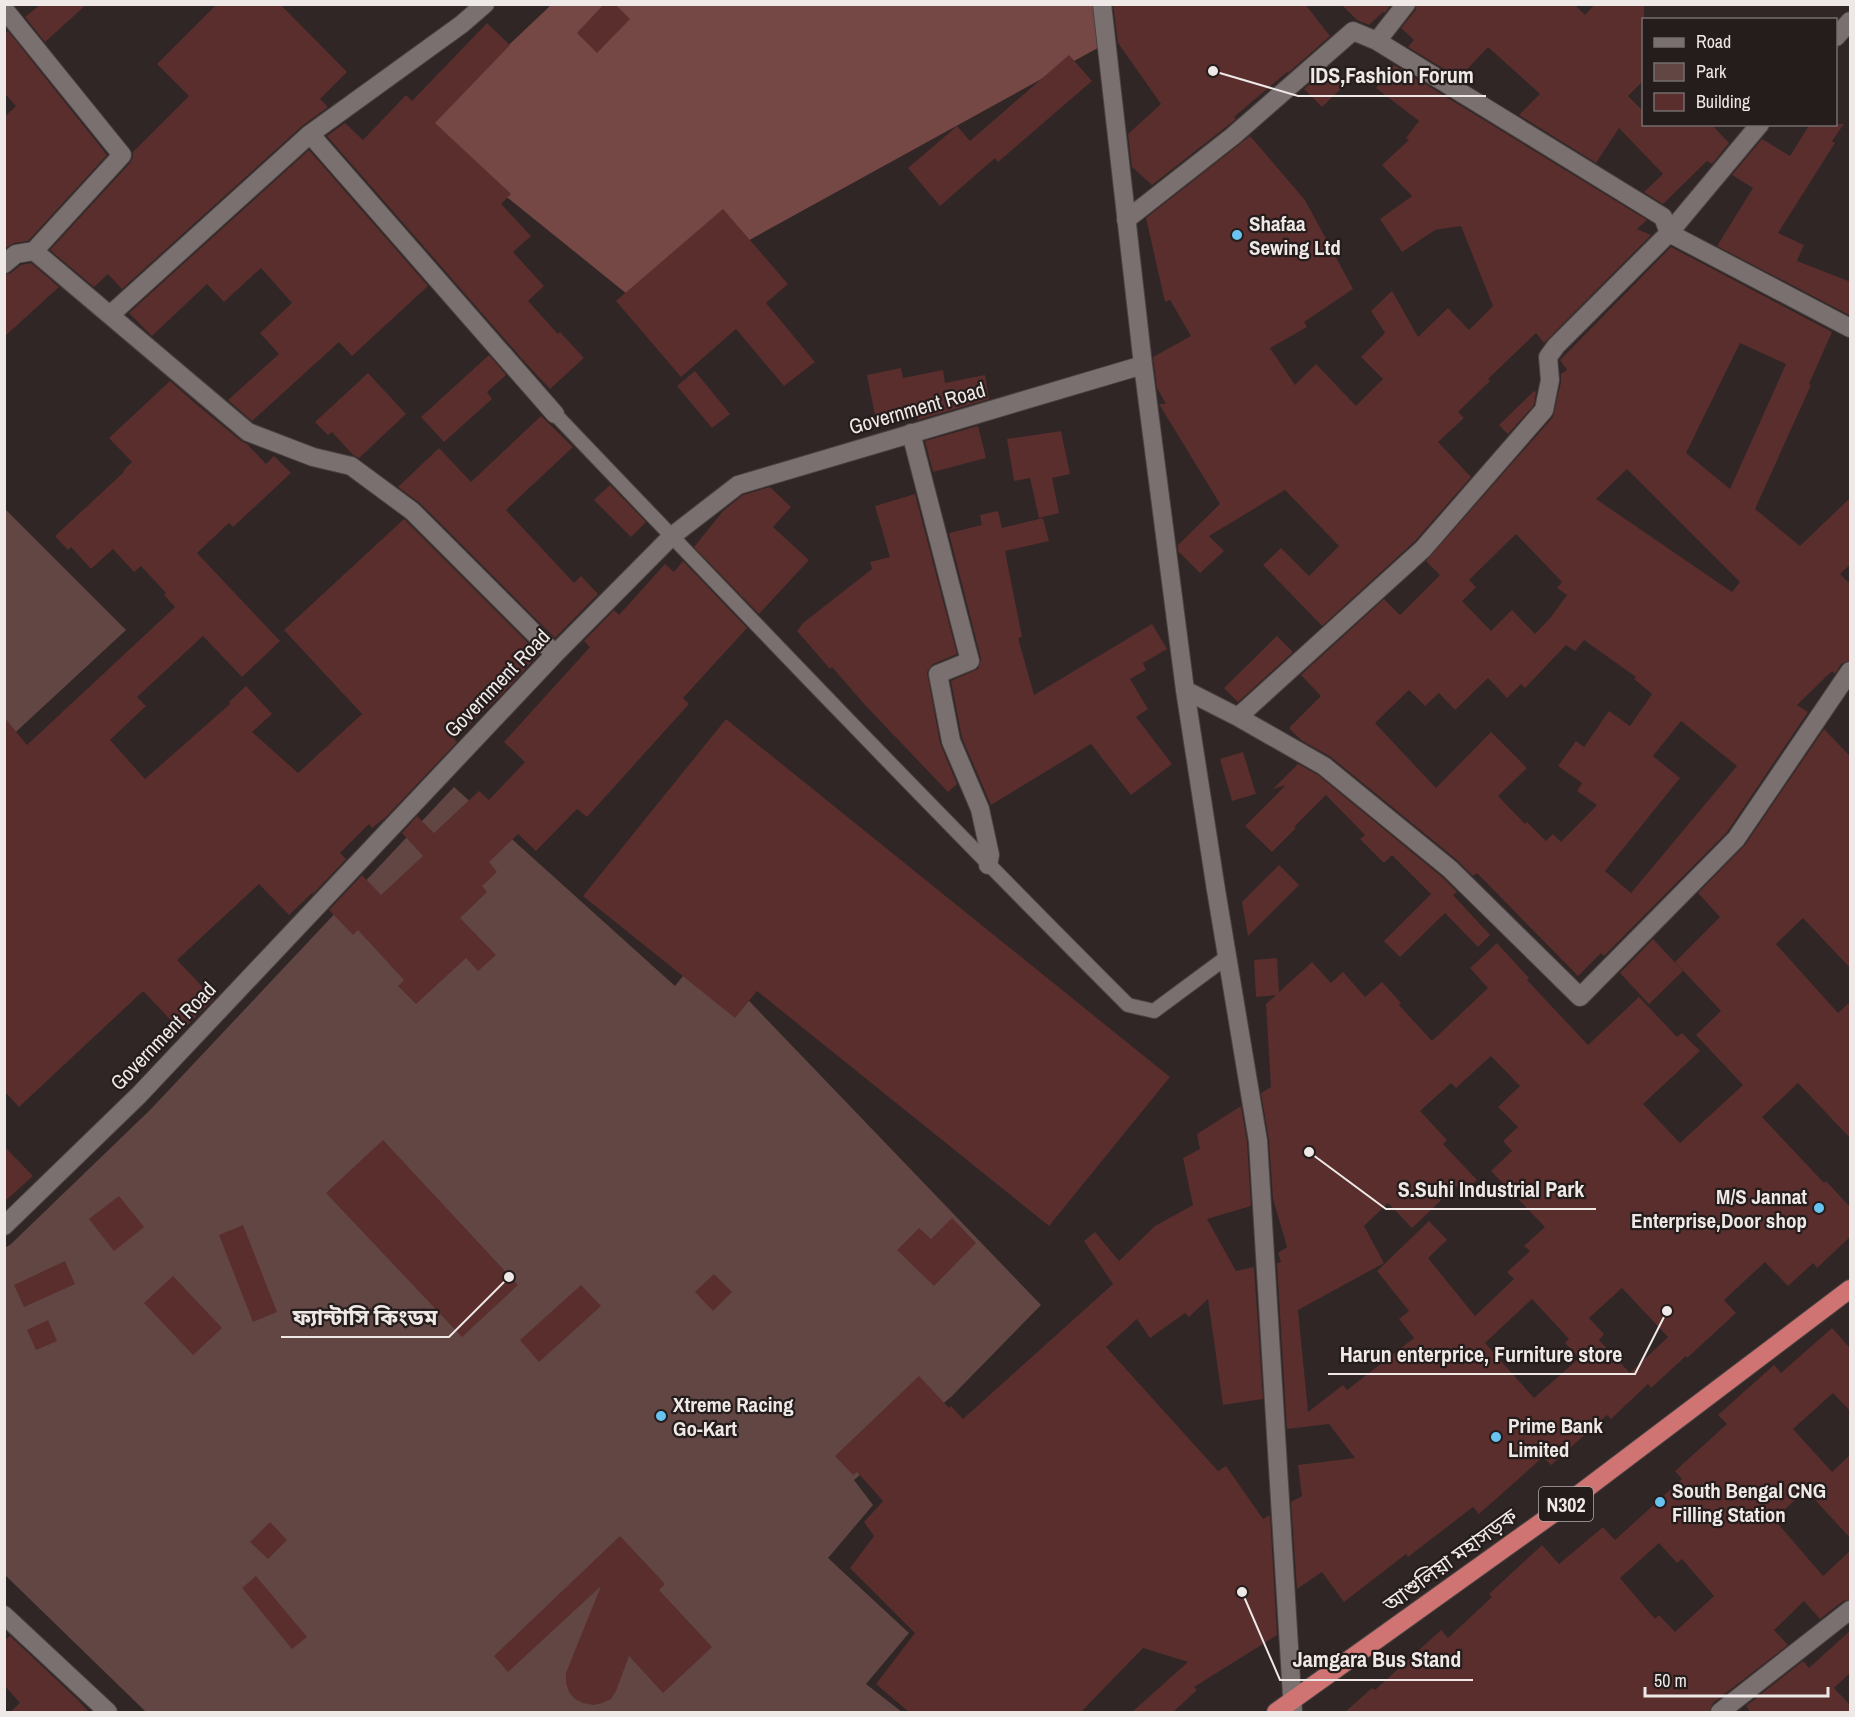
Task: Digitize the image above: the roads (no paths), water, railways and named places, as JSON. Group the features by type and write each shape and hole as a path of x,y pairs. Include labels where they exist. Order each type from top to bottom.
{"highway":[{"name":"আশুলিয়া মহাসড়ক","path":"1276,1713 1293,1706 1851,1289"}],"street":[{"path":"110,315 310,134 462,24 485,4"},
{"path":"1101,4 1143,365 1185,690 1258,1141 1293,1706"},
{"path":"1377,41 1406,4"},
{"path":"4,9 122,155 34,251 16,254 4,264"},
{"path":"1837,36 1851,21"},
{"path":"1126,220 1233,136 1353,31 1377,41 1662,217 1669,233 1851,328"},
{"path":"1238,717 1423,549 1544,410 1550,380 1548,357 1556,346 1669,233 1758,126"},
{"path":"310,134 555,414"},
{"path":"34,251 248,432 313,457 351,466 412,511 555,654"},
{"name":"Government Road","path":"4,1226 139,1095 555,654 672,536 738,485 1143,365"},
{"path":"911,433 970,661 938,674 951,741 980,809 990,855 988,866"},
{"path":"1185,690 1238,717 1334,773 1450,869 1580,997 1736,839 1851,671"},
{"path":"1720,1713 1851,1610"},
{"path":"4,1615 108,1713"}],"lane":[{"path":"555,414 988,866 1128,1005 1154,1011 1227,957"}],"place":[{"name":"IDS,Fashion Forum","path":"1213,71"},
{"name":"Shafaa Sewing Ltd","path":"1237,235"},
{"name":"S.Suhi Industrial Park","path":"1309,1152"},
{"name":"M/S Jannat Enterprise,Door shop","path":"1819,1208"},
{"name":"ফ্যান্টাসি কিংডম","path":"509,1277"},
{"name":"Harun enterprice, Furniture store","path":"1667,1311"},
{"name":"Xtreme Racing Go-Kart","path":"661,1416"},
{"name":"Prime Bank Limited","path":"1496,1437"},
{"name":"South Bengal CNG Filling Station","path":"1660,1502"},
{"name":"Jamgara Bus Stand","path":"1242,1592"}]}
